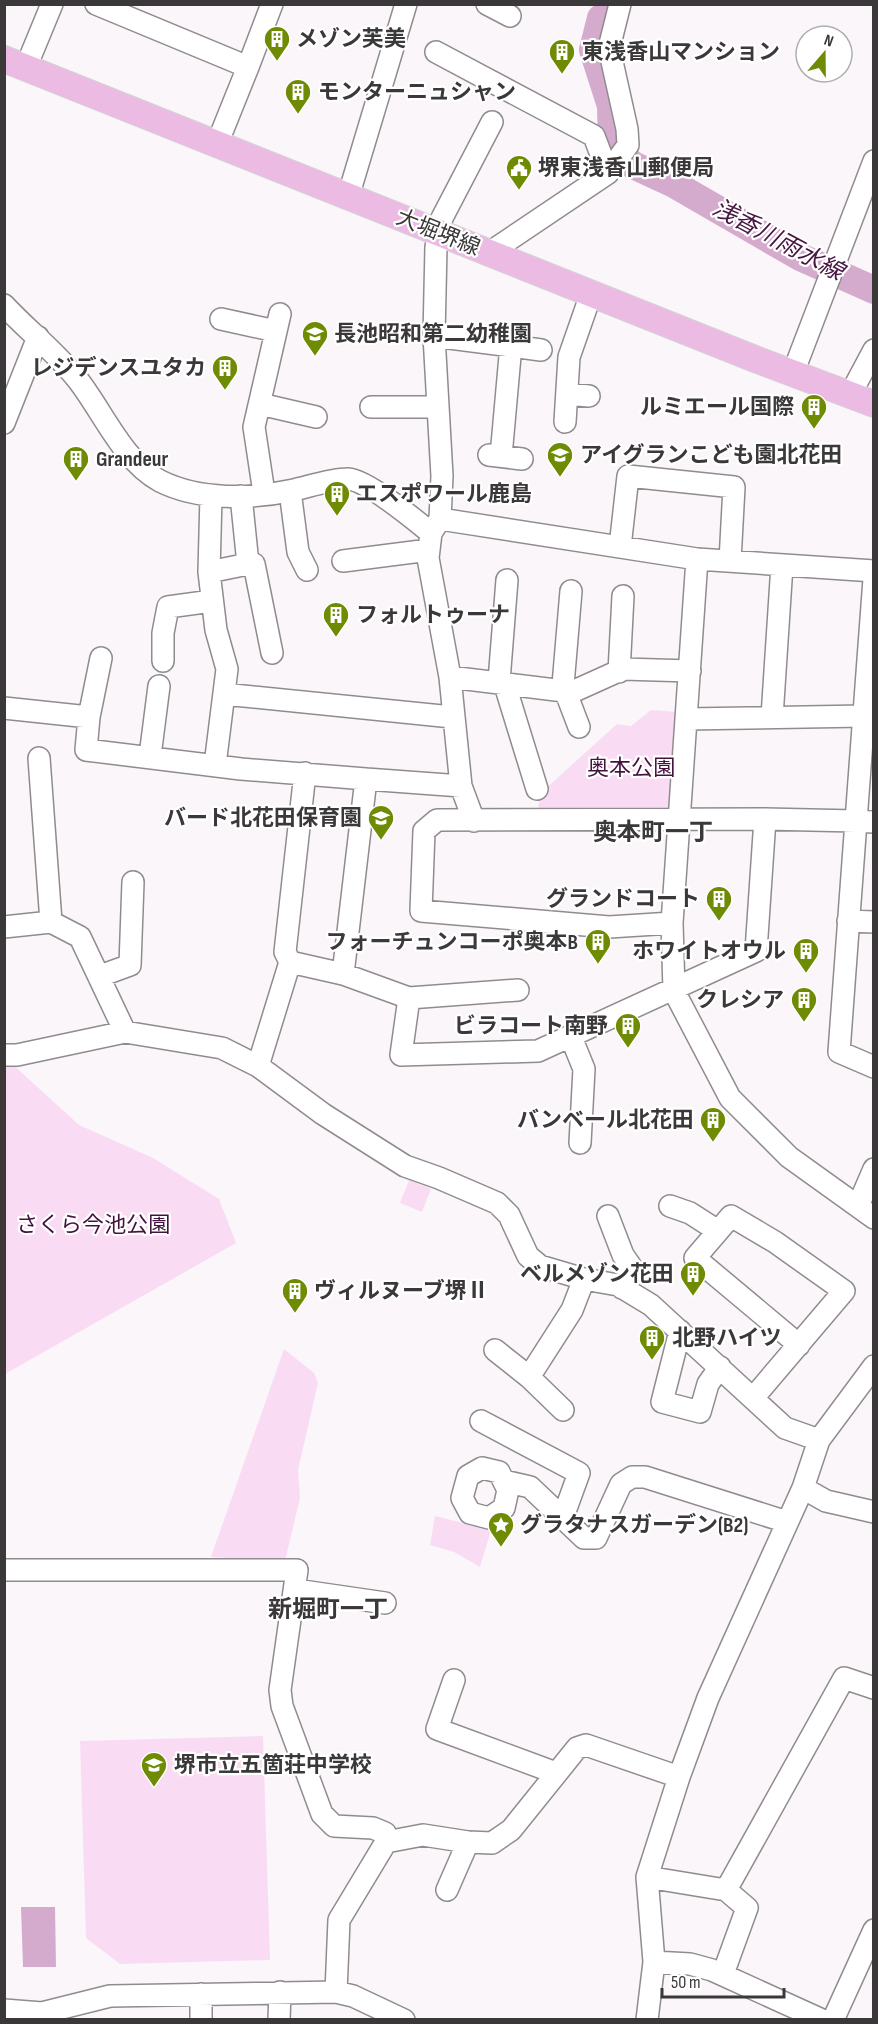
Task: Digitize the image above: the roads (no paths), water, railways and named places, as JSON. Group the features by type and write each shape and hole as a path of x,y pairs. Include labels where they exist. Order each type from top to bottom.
{"main road":[{"name":"大堀堺線","path":"15,63 489,254 862,399"}],"street":[{"path":"15,63 52,4"},
{"path":"96,4 248,67"},
{"path":"217,144 272,4"},
{"path":"348,197 406,4"},
{"path":"487,4 510,15"},
{"path":"489,254 611,170 628,145 627,129 609,48 620,4"},
{"path":"436,52 594,136 611,170"},
{"path":"474,821 461,786 452,717 450,676 436,608 433,534 442,476 434,336 438,232 442,218 492,122"},
{"path":"793,373 873,161"},
{"path":"565,422 569,357 591,294"},
{"path":"4,305 77,379 119,440 146,472 165,483 211,496 241,496 290,491 350,479 390,500 433,534"},
{"path":"221,319 278,322 254,427 264,494"},
{"path":"434,336 541,350"},
{"path":"4,423 38,337"},
{"path":"511,345 495,456 522,459"},
{"path":"862,399 873,350"},
{"path":"567,394 589,396"},
{"path":"260,404 316,417"},
{"path":"371,406 438,407"},
{"path":"620,547 628,476 734,487 730,561"},
{"path":"290,491 298,552 307,570"},
{"path":"211,496 209,572 216,630 227,669 215,765"},
{"path":"241,496 248,564"},
{"path":"343,561 433,534 620,547 697,559 873,571"},
{"path":"697,559 672,923 674,991 729,1098 789,1157 866,1212 873,1168"},
{"path":"209,572 254,564 272,653"},
{"path":"772,717 782,565"},
{"path":"873,579 864,716 865,822 848,921 839,1052 873,1067"},
{"path":"507,580 502,682 537,789"},
{"path":"571,591 563,685 579,727"},
{"path":"619,672 623,596"},
{"path":"163,661 163,633 168,608 213,601"},
{"path":"101,658 89,717 86,750 215,765 461,786"},
{"path":"450,676 572,692 619,672 690,671"},
{"path":"150,756 159,686"},
{"path":"224,694 452,717"},
{"path":"4,708 89,717"},
{"path":"687,719 864,716"},
{"path":"39,758 51,922"},
{"path":"258,1065 290,962 285,952 305,773"},
{"path":"343,974 366,779"},
{"path":"672,923 609,927 421,911 424,831 437,820 765,819 865,822"},
{"path":"409,998 401,1055 538,1051 674,991 756,951 765,819"},
{"path":"100,976 130,965 132,882"},
{"path":"848,921 873,922"},
{"path":"4,927 51,922 80,937 125,1032"},
{"path":"290,962 343,974 409,998 518,990"},
{"path":"4,1055 17,1055 125,1032 222,1048 258,1065 323,1114 405,1166 497,1203 509,1215 528,1256 540,1266 621,1288 651,1305 754,1397 785,1428 819,1440"},
{"path":"571,1037 584,1069 580,1143"},
{"path":"670,1206 690,1213 718,1231"},
{"path":"608,1216 623,1255 632,1268 621,1288"},
{"path":"754,1397 799,1345 844,1291 775,1242 731,1216 695,1258 799,1345"},
{"path":"529,1377 572,1310 584,1279"},
{"path":"680,1331 662,1402 700,1412 708,1384 720,1367"},
{"path":"495,1350 529,1377 563,1410"},
{"path":"647,2019 654,1962 647,1877 679,1777 708,1698 803,1488 819,1440 873,1366"},
{"path":"481,1421 579,1473 563,1517"},
{"path":"504,1481 530,1486 584,1538 596,1538 621,1484 632,1477 645,1478 788,1522"},
{"path":"803,1488 826,1501 873,1512"},
{"path":"4,1570 296,1580 385,1603"},
{"path":"296,1580 280,1690 282,1706 322,1814 334,1826 374,1828 385,1833 386,1842 339,1920 336,1992"},
{"path":"726,1890 844,1678 873,1688"},
{"path":"454,1680 437,1729 556,1773"},
{"path":"386,1842 423,1835 492,1843 511,1830 577,1748 586,1745 679,1777"},
{"path":"447,1890 468,1842"},
{"path":"647,1877 726,1890 747,1908 723,1974"},
{"path":"833,2019 873,1930"},
{"path":"654,1962 690,1964 723,1974 822,2019"},
{"path":"279,2019 280,1992"},
{"path":"4,2010 42,2013 110,1996 336,1992 353,1996 404,2019"},
{"path":"201,1994 201,2019"}],"waterway":[{"name":"浅香川雨水線","path":"601,18 593,50 611,106 612,148 633,165 672,183 800,257 874,290"}],"place":[{"name":"メゾン芙美","path":"277,62"},
{"name":"東浅香山マンション","path":"562,75"},
{"name":"モンターニュシャン","path":"298,115"},
{"name":"堺東浅香山郵便局","path":"519,191"},
{"name":"長池昭和第二幼稚園","path":"315,357"},
{"name":"レジデンスユタカ","path":"225,391"},
{"name":"ルミエール国際","path":"814,430"},
{"name":"アイグランこども園北花田","path":"560,478"},
{"name":"Grandeur","path":"76,482"},
{"name":"エスポワール鹿島","path":"337,517"},
{"name":"フォルトゥーナ","path":"336,638"},
{"name":"バード北花田保育園","path":"381,841"},
{"name":"グランドコート","path":"719,922"},
{"name":"フォーチュンコーポ奥本B","path":"598,965"},
{"name":"ホワイトオウル","path":"806,974"},
{"name":"クレシア","path":"804,1023"},
{"name":"ビラコート南野","path":"628,1049"},
{"name":"バンベール北花田","path":"713,1143"},
{"name":"ベルメゾン花田","path":"693,1297"},
{"name":"ヴィルヌーブ堺Ⅱ","path":"295,1314"},
{"name":"北野ハイツ","path":"652,1361"},
{"name":"グラタナスガーデン(B2)","path":"501,1548"},
{"name":"堺市立五箇荘中学校","path":"154,1788"}],"district":[{"name":"奥本町一丁","path":"653,832"},
{"name":"新堀町一丁","path":"328,1609"}],"park label":[{"name":"奥本公園","path":"631,768"},
{"name":"さくら今池公園","path":"93,1225"}]}
